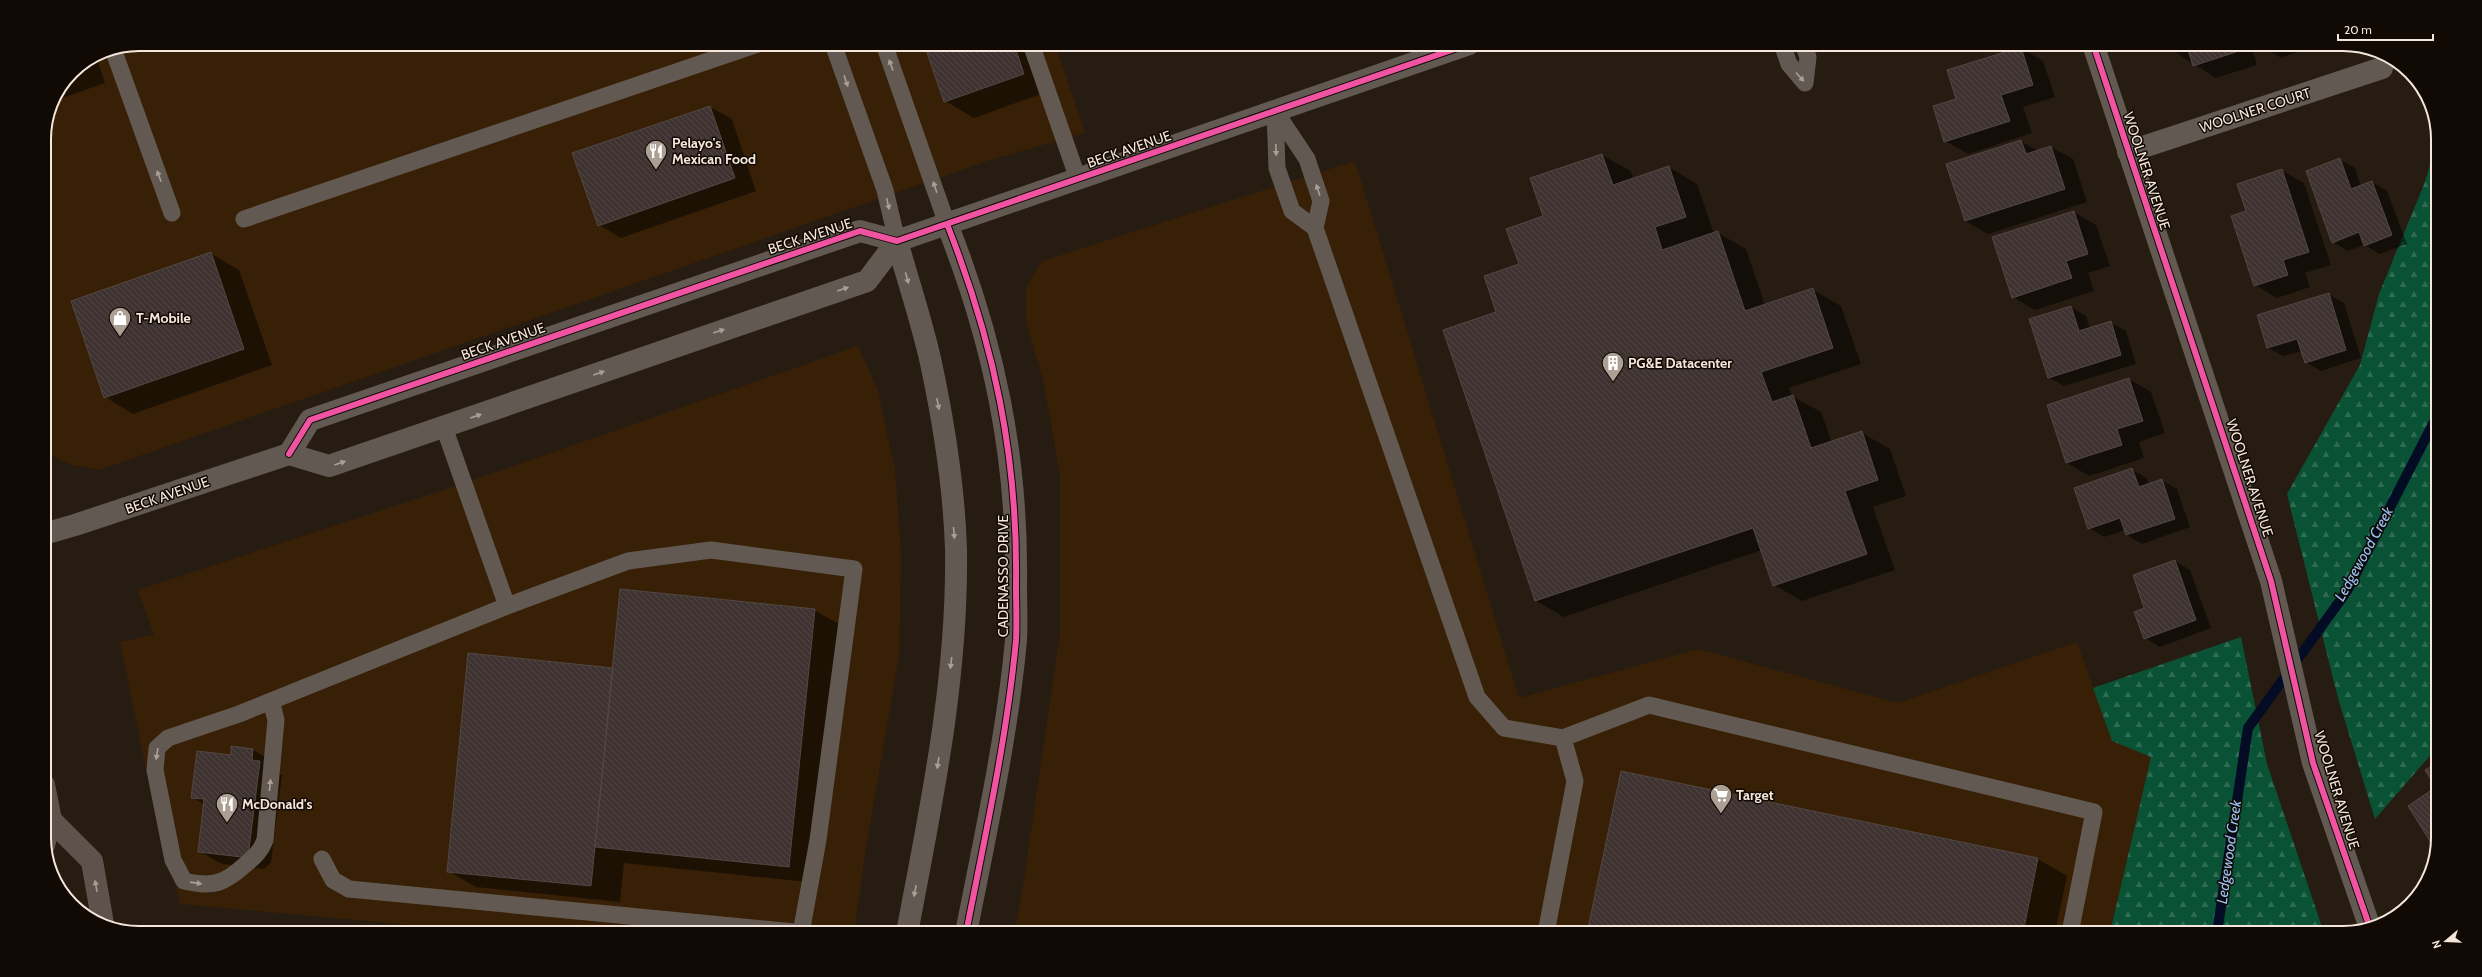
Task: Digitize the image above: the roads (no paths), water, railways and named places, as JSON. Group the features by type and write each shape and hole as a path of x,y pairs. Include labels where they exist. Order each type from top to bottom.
{"main road":[{"path":"51,820 92,861 101,917"}],"street":[{"name":"BECK AVENUE","path":"51,532 83,523 289,454 310,420 860,231 897,241 1449,51"},
{"name":"WOOLNER AVENUE","path":"2095,51 2271,581 2313,763 2368,922"},
{"name":"WOOLNER COURT","path":"2128,152 2382,68"},
{"name":"CADENASSO DRIVE","path":"947,224 972,290 997,382 1012,477 1017,537 1016,639 1008,699 967,926"},
{"path":"289,454 329,466 867,281 897,241"},
{"path":"897,241 932,369 947,451 956,547 955,635 944,725 908,926"}],"lane":[{"path":"244,219 737,51"},
{"path":"835,51 885,190 897,241"},
{"path":"886,51 947,224"},
{"path":"1032,51 1078,179"},
{"path":"1784,51 1788,64 1805,83 1808,57 1806,51"},
{"path":"114,55 172,213"},
{"path":"1275,111 1277,168 1292,211 1315,228"},
{"path":"1275,111 1307,159 1321,201 1315,228 1478,697 1504,728 1563,738 1649,705 2094,812 2071,926"},
{"path":"444,427 507,606"},
{"path":"271,701 276,720 265,840 262,850 223,882 210,884 184,881 173,860 155,770 157,748 168,738 186,733 271,701 507,606 628,561 711,550 854,569 818,840 802,926"},
{"path":"1547,926 1575,781 1563,738"},
{"path":"322,858 333,880 349,889 729,926"}],"waterway":[{"name":"Ledgewood Creek","path":"2218,926 2248,728 2347,591 2431,428"}],"place":[{"name":"Pelayo's Mexican Food","path":"656,170"},
{"name":"T-Mobile","path":"120,338"},
{"name":"PG&E Datacenter","path":"1613,382"},
{"name":"Target","path":"1721,814"},
{"name":"McDonald's","path":"227,824"}]}
